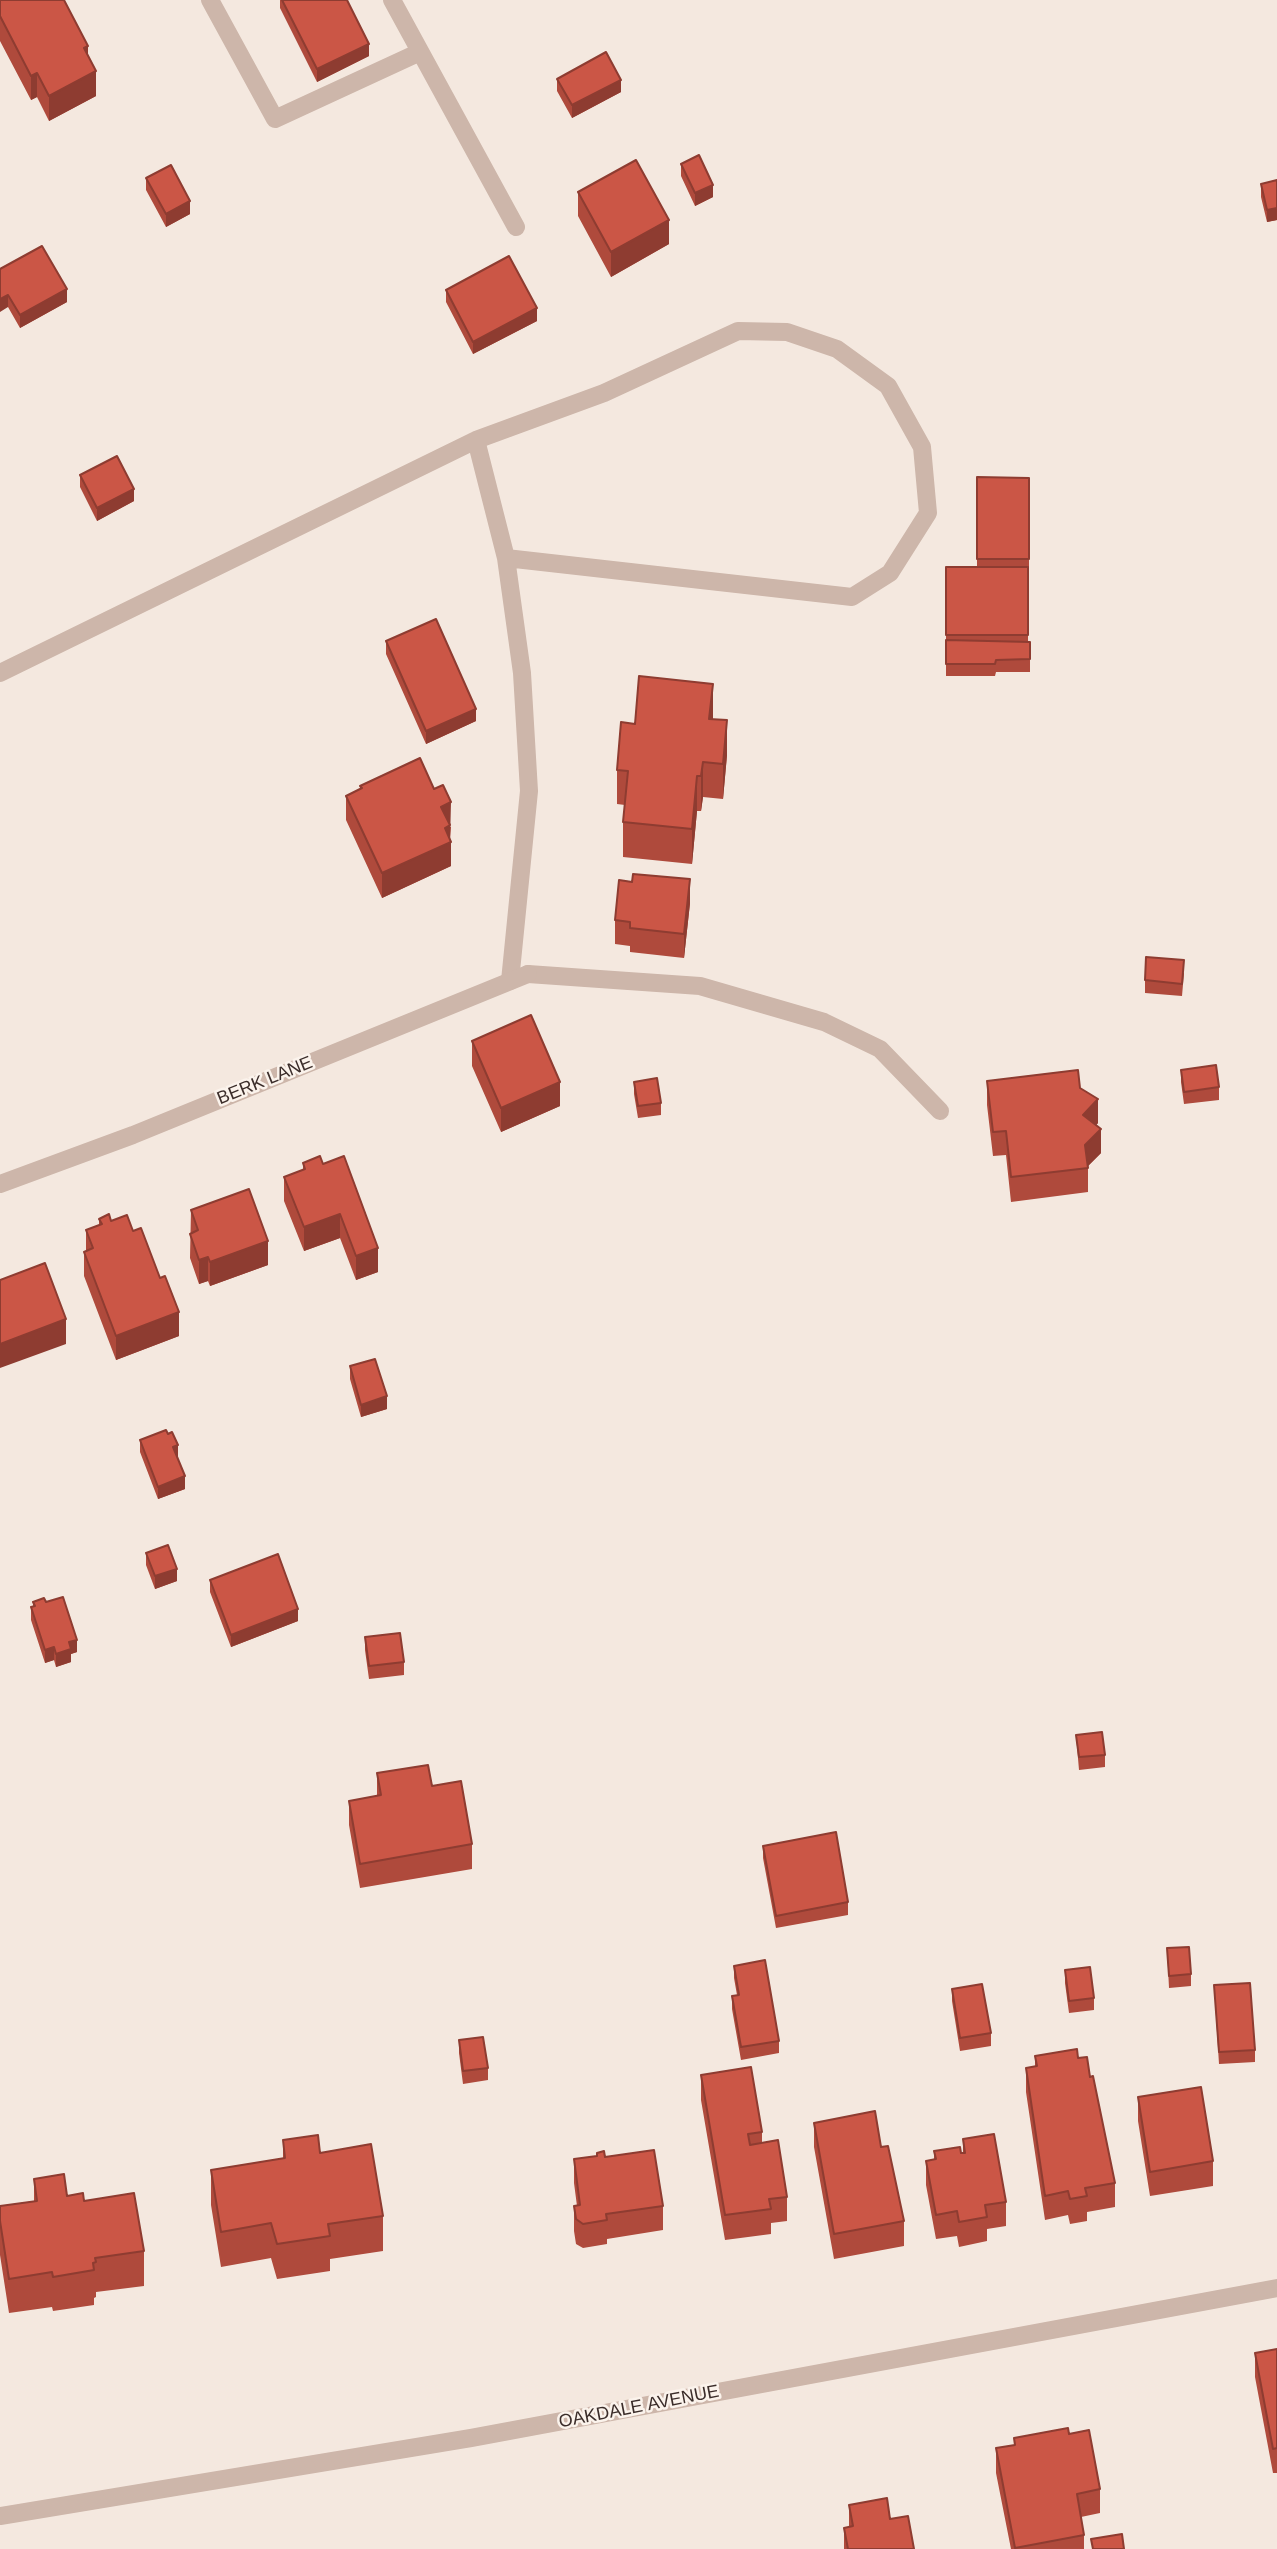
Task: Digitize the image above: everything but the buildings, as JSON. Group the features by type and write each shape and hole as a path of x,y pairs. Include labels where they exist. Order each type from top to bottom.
{"street":[{"path":"210,0 275,119 420,52"},
{"path":"392,0 516,227"},
{"path":"0,673 476,440 604,393 738,331 787,332 837,349 888,386 922,447 928,513 890,573 852,597 506,558"},
{"path":"476,440 506,558 522,673 529,791 510,981"},
{"name":"BERK LANE","path":"0,1184 133,1135 527,974 700,986 824,1022 880,1049 940,1111"},
{"name":"OAKDALE AVENUE","path":"0,2516 485,2435 1277,2288"}]}
